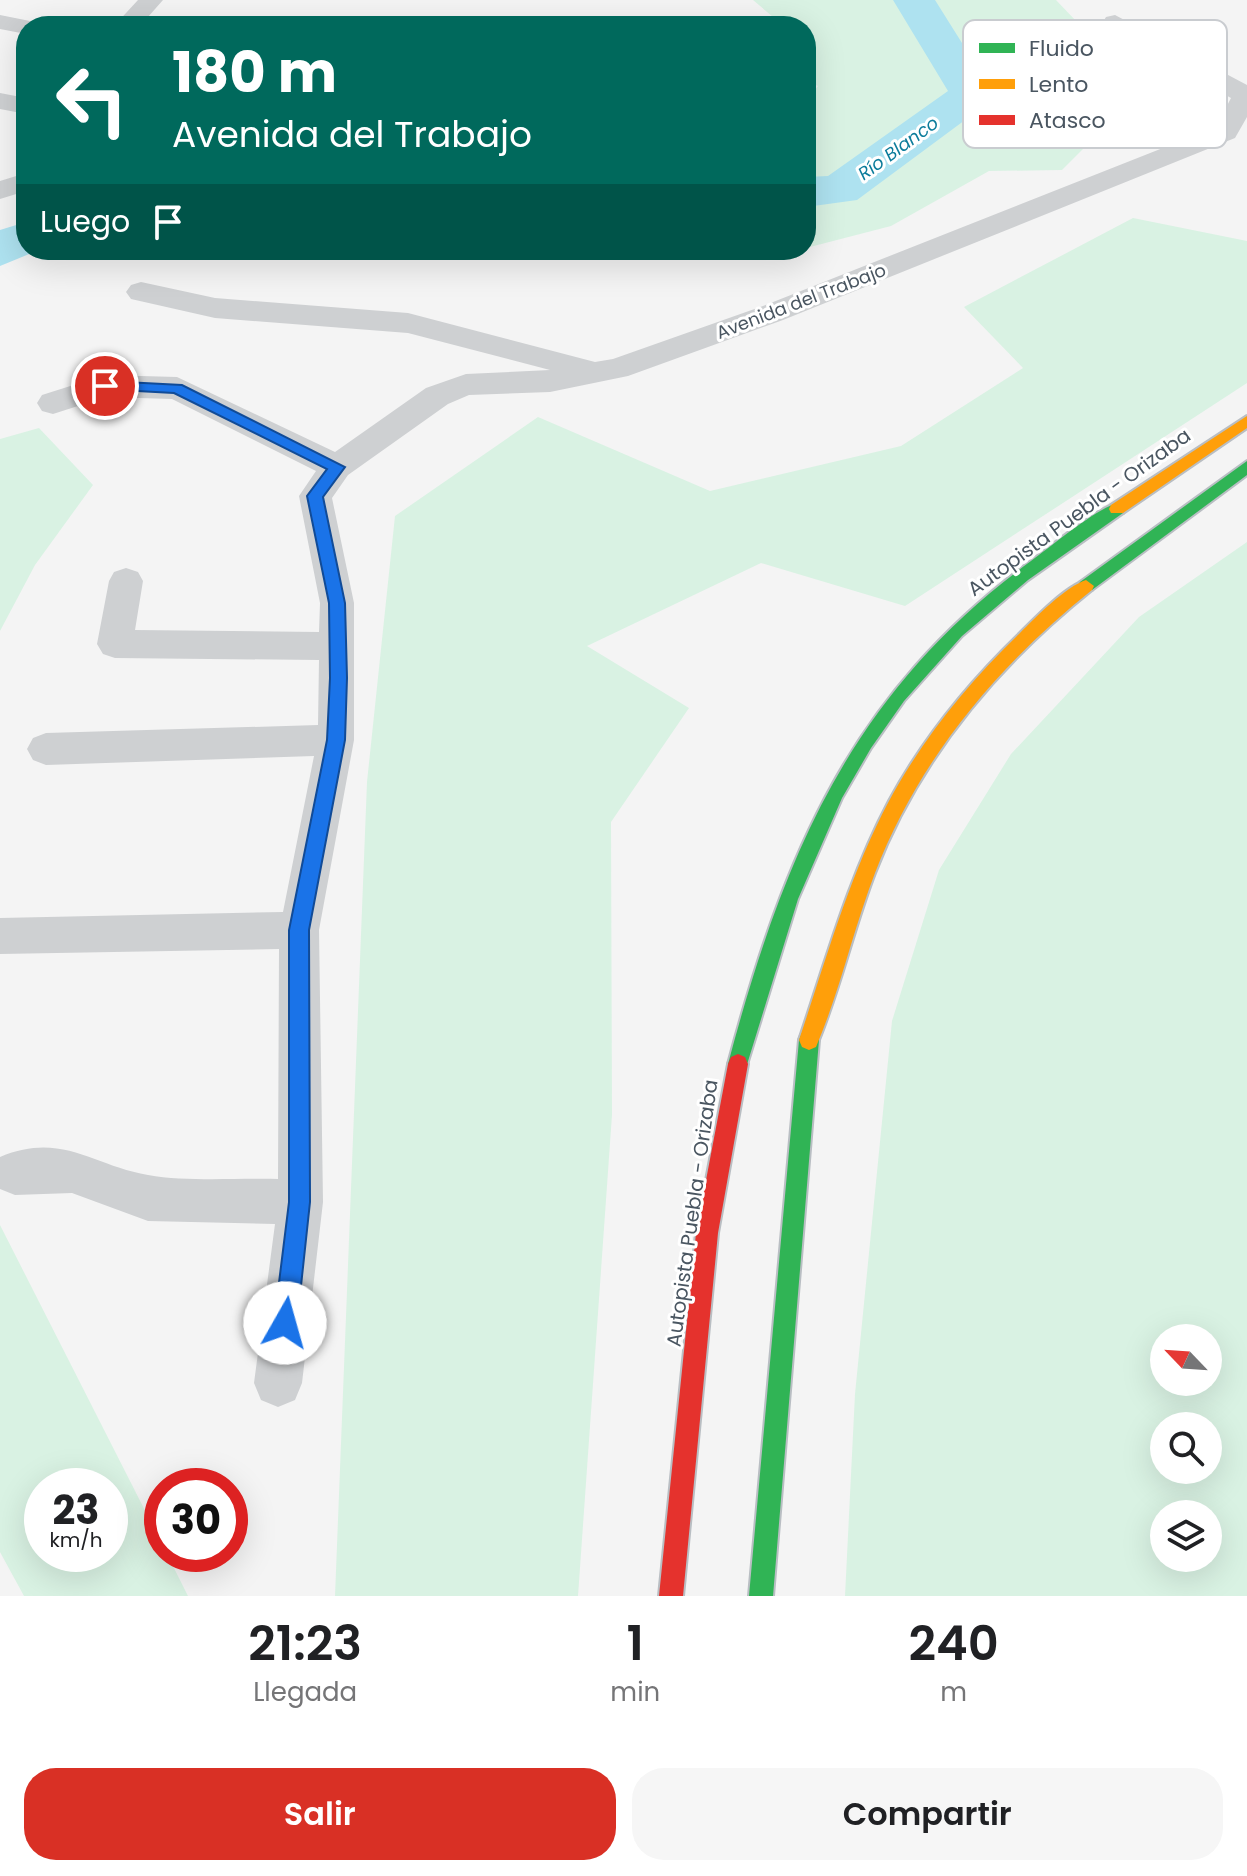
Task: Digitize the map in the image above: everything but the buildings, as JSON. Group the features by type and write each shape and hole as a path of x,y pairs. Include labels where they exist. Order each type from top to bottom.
{"highway":[{"name":"Autopista Puebla - Orizaba","path":"671,1596 691,1374 721,1137 744,1027 811,839 853,760 920,668 991,599 1164,475 1247,421"},
{"path":"761,1596 806,1048 833,962 867,872 910,780 970,698 1036,624 1199,499 1247,467"}],"street":[{"path":"136,16 151,0"},
{"path":"1227,84 1246,95"},
{"name":"Avenida del Trabajo","path":"1227,130 1246,95"},
{"name":"Avenida del Trabajo","path":"278,1383 300,1202 299,930 336,740 337,603 315,496 337,467 437,396 466,385 550,381 617,369 773,313 1186,148"},
{"path":"141,292 215,308 408,323 599,372"},
{"path":"53,403 105,386 177,388 337,467"},
{"path":"126,581 115,644 339,646"},
{"path":"46,749 336,740"},
{"path":"0,936 299,930"},
{"path":"15,1173 72,1171 148,1198 300,1202"}],"green space":[{"path":"753,0 1056,0 1075,20 963,20 963,148 1084,148 1062,170 989,171 891,226 816,245 816,16 772,16"},
{"path":"1133,218 1247,241 1247,383 905,606 761,563 587,646 689,708 611,822 612,1115 578,1596 335,1596 367,782 395,516 538,417 710,491 901,446 1023,368 964,307"},
{"path":"39,428 93,485 35,565 0,631 0,439"},
{"path":"1247,542 1247,1596 845,1596 855,1394 892,1021 939,870 1011,754 1139,617"},
{"path":"0,1225 123,1468 24,1468 24,1572 128,1572 128,1477 144,1509 144,1572 176,1572 188,1596 24,1596 0,1552"}],"waterway":[{"name":"Río Blanco","path":"914,0 963,79"},
{"name":"Río Blanco","path":"816,191 840,190 963,101"},
{"name":"Río Blanco","path":"0,250 16,242"}],"traffic: fast":[{"path":"1086,586 1247,467"},
{"path":"738,1064 752,1009 788,899 810,845 865,743 898,696 936,652 977,612 1117,509"},
{"path":"761,1596 809,1040"}],"traffic: slow":[{"path":"1117,509 1247,421"},
{"path":"809,1040 866,872 911,779 948,725 990,674 1012,650 1086,586"}],"traffic: jam":[{"path":"671,1596 707,1233 738,1064"}],"route":[{"path":"105,386 177,388 337,467 315,496 337,603 336,740 299,930 300,1202 285,1323"}]}
